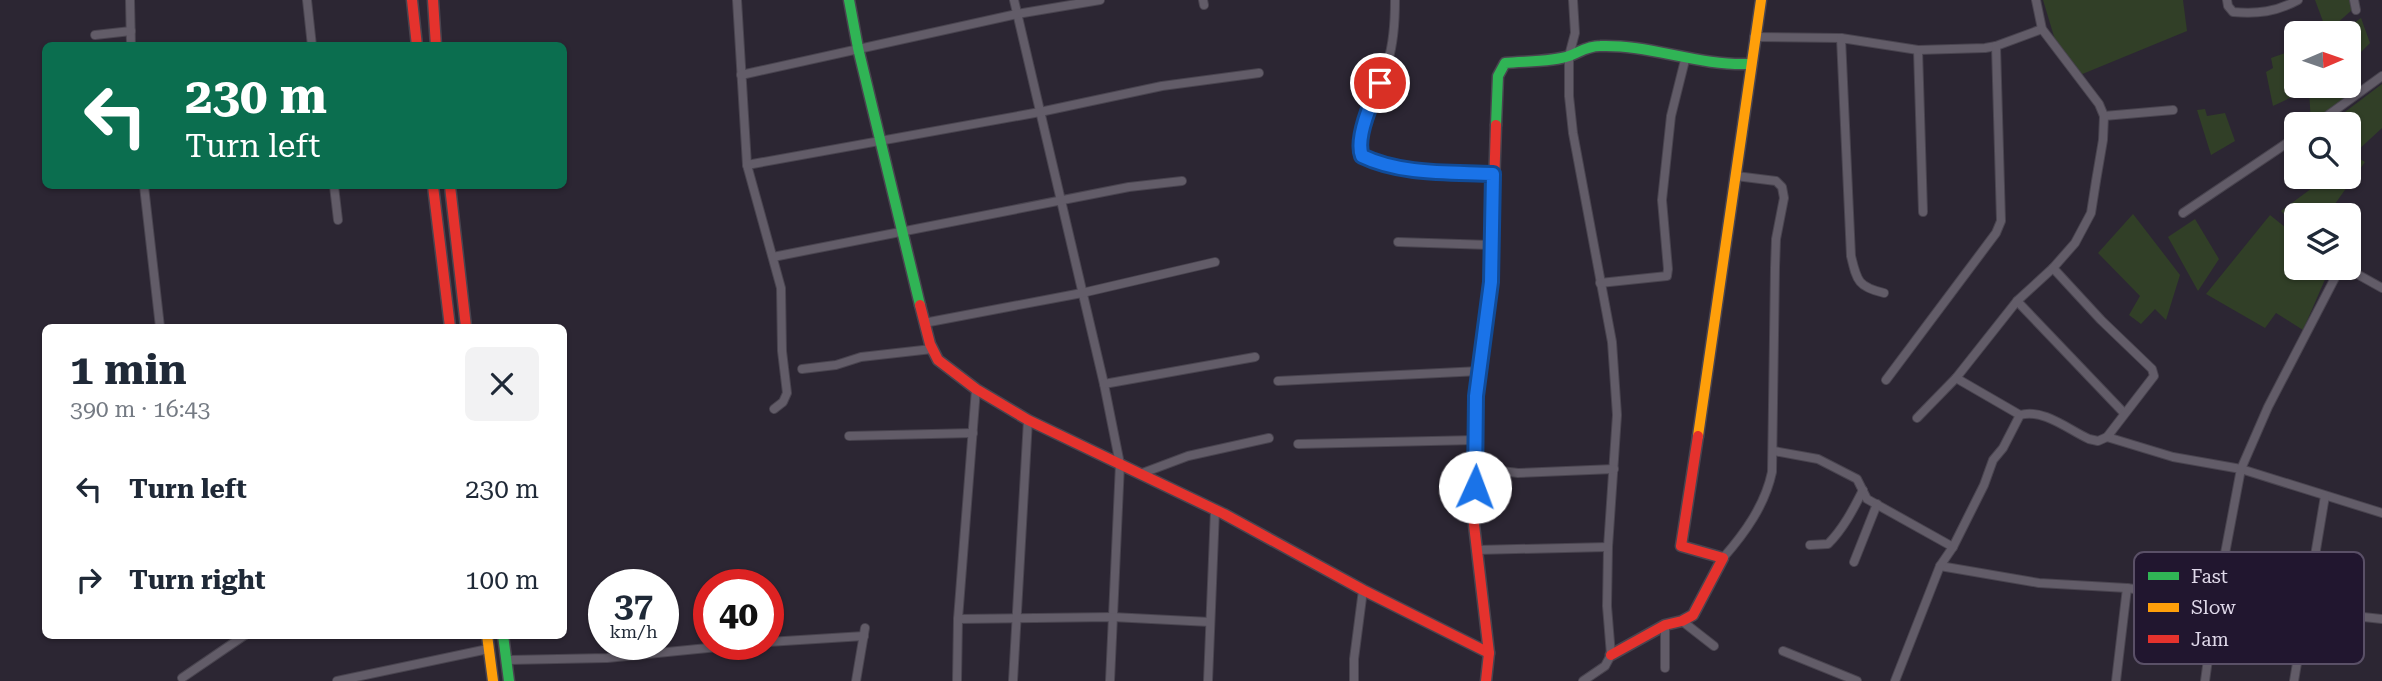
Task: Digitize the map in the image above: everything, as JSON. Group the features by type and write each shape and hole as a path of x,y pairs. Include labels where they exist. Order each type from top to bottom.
{"street":[{"path":"130,0 131,42"},
{"path":"307,0 312,42"},
{"path":"412,0 417,42"},
{"path":"433,0 436,42"},
{"path":"737,0 747,165 781,288 782,351 788,393 783,402 774,409"},
{"path":"849,0 924,323 938,360 976,389 1028,420 1215,510 1363,590 1489,653"},
{"path":"1014,0 1104,384 1120,464 1110,681"},
{"path":"741,75 1017,14 1100,0"},
{"path":"1395,0 1395,30 1388,63 1369,107 1359,149 1362,156 1407,169 1493,174"},
{"path":"1573,0 1575,33 1569,56 1569,96 1573,132 1612,342 1616,383 1614,469 1608,547 1607,606 1611,655"},
{"path":"1723,558 1687,550 1681,546 1681,538 1697,447 1736,176 1749,64 1761,0"},
{"path":"1917,418 1956,378 2017,301 2053,268 2074,243 2091,213 2103,140 2104,116 2099,104 2042,29 2036,0"},
{"path":"2227,0 2233,12 2246,13 2276,10 2298,0"},
{"path":"2354,0 2356,10"},
{"path":"1754,37 1841,38 1918,50 1996,46 2042,29"},
{"path":"95,35 131,31"},
{"path":"1841,38 1851,256 1857,281 1868,290 1885,293"},
{"path":"1486,681 1489,653 1482,575 1474,525 1477,468 1476,396 1491,282 1490,244 1498,76 1505,63 1569,56 1584,48 1599,46 1723,65 1749,64"},
{"path":"1886,380 1996,233 2001,221 1996,46"},
{"path":"1918,50 1923,212"},
{"path":"1600,283 1667,276 1662,200 1671,116 1685,60"},
{"path":"747,165 1041,112 1162,86 1259,73"},
{"path":"2332,112 2382,76"},
{"path":"2104,116 2173,110"},
{"path":"2183,213 2284,145"},
{"path":"1583,681 1605,666 1611,655 1665,625 1693,615 1723,558 1741,538 1768,493 1774,451 1772,387 1775,258 1784,198 1782,187 1776,181 1736,176"},
{"path":"773,257 1129,187 1182,181"},
{"path":"144,189 160,324"},
{"path":"334,189 338,220"},
{"path":"433,189 450,324"},
{"path":"450,189 466,324"},
{"path":"1398,242 1490,244"},
{"path":"924,323 1082,293 1215,262"},
{"path":"2053,268 2101,320 2152,369 2154,376 2151,383 2124,413 2107,438"},
{"path":"2225,552 2241,469 2268,407 2338,272 2348,269 2382,288"},
{"path":"2017,301 2124,413"},
{"path":"802,369 836,365 861,357 932,349"},
{"path":"1104,384 1255,357"},
{"path":"1278,380 1480,371"},
{"path":"1956,378 2020,415"},
{"path":"957,681 958,619 976,389"},
{"path":"1895,681 1940,566 1953,547 1984,485 1993,460 2003,448 2020,415 2030,412 2040,414 2089,439 2098,441 2107,438 2173,457 2241,469 2382,513"},
{"path":"1013,681 1028,420"},
{"path":"849,436 973,433"},
{"path":"1140,474 1188,456 1269,438"},
{"path":"1298,444 1476,440"},
{"path":"1774,451 1818,459 1857,479 1867,499 1953,547"},
{"path":"1477,468 1531,473 1614,469"},
{"path":"1810,545 1828,544 1835,537 1852,514 1863,490"},
{"path":"2316,552 2325,496"},
{"path":"1854,562 1877,504"},
{"path":"1208,681 1215,510"},
{"path":"1476,550 1608,547"},
{"path":"1940,566 2039,583 2134,589"},
{"path":"2116,681 2127,588"},
{"path":"1354,681 1354,659 1363,590"},
{"path":"958,619 1112,617 1210,622"},
{"path":"2364,617 2382,619"},
{"path":"1682,621 1714,646"},
{"path":"1665,625 1665,668"},
{"path":"784,640 864,632 856,681"},
{"path":"182,678 239,639"},
{"path":"487,639 493,681"},
{"path":"503,639 509,681"},
{"path":"337,681 488,649"},
{"path":"506,660 607,658 693,649"},
{"path":"1783,651 1857,681"}],"green space":[{"path":"2043,0 2183,0 2187,31 2080,75 2056,43"},
{"path":"2315,0 2350,0 2352,10 2340,21 2323,21"},
{"path":"2361,18 2370,43 2361,52 2361,21 2357,21"},
{"path":"2284,53 2284,98 2290,98 2273,106 2266,72 2273,68 2271,58"},
{"path":"2382,84 2382,128 2361,147 2361,112 2345,112"},
{"path":"2310,98 2351,98 2332,112 2310,112"},
{"path":"2205,109 2207,116 2225,113 2235,141 2211,155 2197,110"},
{"path":"2311,189 2346,189 2336,203 2292,203"},
{"path":"2133,214 2180,275 2166,320 2155,309 2141,324 2129,315 2140,296 2098,253"},
{"path":"2270,215 2284,226 2284,280 2325,280 2303,330 2276,313 2265,328 2206,294"},
{"path":"2195,219 2219,259 2198,291 2168,237"}],"traffic: fast":[{"path":"849,0 858,48 920,305"},
{"path":"1496,125 1498,76 1505,63 1554,59 1587,48 1618,46 1711,62 1749,64"},
{"path":"504,639 509,681"}],"traffic: slow":[{"path":"1698,436 1761,0"},
{"path":"488,639 493,681"}],"traffic: jam":[{"path":"412,0 417,42"},
{"path":"433,0 436,42"},
{"path":"1486,681 1489,653 1474,525 1477,396 1491,282 1496,125"},
{"path":"433,189 450,324"},
{"path":"450,189 466,324"},
{"path":"920,305 930,344 938,360 976,389 1028,420 1224,514 1363,590 1489,653"},
{"path":"1611,655 1665,625 1693,615 1723,558 1681,546 1698,436"}],"route":[{"path":"1380,83 1369,107 1359,149 1362,156 1407,169 1493,174 1491,282 1476,396 1475,487"}]}
